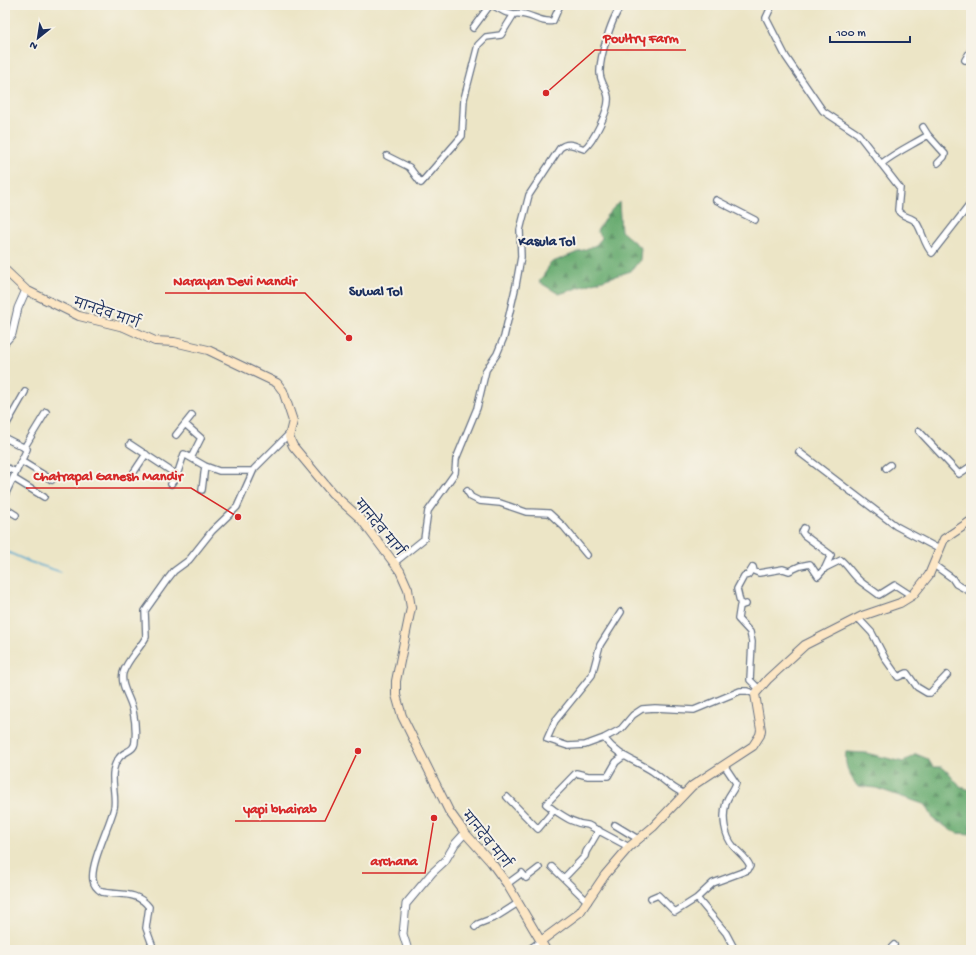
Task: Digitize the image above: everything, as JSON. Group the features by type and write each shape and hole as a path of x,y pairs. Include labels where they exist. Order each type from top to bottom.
{"main road":[{"name":"मानदेव मार्ग","path":"5,270 26,290 79,316 124,327 155,341 174,342 204,349 271,379 283,391 293,421 289,437 293,446 308,466 332,493 361,519 394,563 408,589 411,608 396,681 398,704 402,716 449,811 507,884 546,950"},
{"path":"541,941 580,912 605,875 629,846 653,827 692,786 753,746 760,735 761,724 757,692 805,645 858,618 900,603 912,596 924,582 934,566 939,549 944,539 969,524"}],"street":[{"path":"473,28 491,5 514,14 521,13 548,22 553,21 560,5"},
{"path":"394,563 424,539 430,506 455,472 456,459 477,408 486,370 497,354 504,337 522,257 520,230 529,195 564,144 584,148 588,146 600,126 608,101 600,73 601,61 614,18 622,5"},
{"path":"772,5 766,15 768,23 786,57 823,111 858,134 900,188 898,205 900,213 916,222 929,250 932,253 971,203"},
{"path":"388,156 409,167 421,183 462,136 464,99 478,45 486,38 501,35 514,14"},
{"path":"965,60 971,50"},
{"path":"923,127 945,154 938,163"},
{"path":"881,164 894,154 903,151 928,135"},
{"path":"716,200 755,220"},
{"path":"5,342 12,334 18,308 26,290"},
{"path":"5,427 25,392"},
{"path":"24,448 46,412"},
{"path":"176,435 192,415"},
{"path":"185,424 201,438 191,458"},
{"path":"919,431 958,474 971,466"},
{"path":"154,950 146,928 149,906 136,896 102,892 97,889 92,879 96,862 114,808 115,802 113,791 115,768 119,757 132,749 136,742 133,711 123,684 123,675 131,656 146,637 145,611 166,580 174,571 189,560 212,531 237,507 253,471 291,433"},
{"path":"5,438 27,450 5,495"},
{"path":"130,444 177,475"},
{"path":"799,452 896,526 939,549"},
{"path":"134,472 146,454"},
{"path":"171,484 177,475 184,454 205,466 219,471 253,471"},
{"path":"22,461 52,480"},
{"path":"202,490 205,466"},
{"path":"5,467 16,472"},
{"path":"13,478 44,497"},
{"path":"467,491 471,497 479,501 500,503 526,512 549,513 564,527 587,555"},
{"path":"5,508 16,515"},
{"path":"757,692 750,680 752,642 750,632 738,619 740,606 744,605 737,589 744,576 748,575 753,568 754,571 759,573 783,569 789,571 800,566 810,564 818,576 825,568 831,555 804,536 802,532 804,528"},
{"path":"825,568 841,560 850,568 860,581 879,595 895,585 912,596"},
{"path":"934,566 952,578 956,584 971,592"},
{"path":"621,612 600,645 592,675 555,721 548,739 568,746 586,745 604,738 621,728 633,714 642,709 655,708 694,710 740,691 757,692"},
{"path":"858,618 872,633 886,660 898,677 907,673 917,687 927,693 930,693 947,675"},
{"path":"604,738 611,748 650,770 677,791 685,794"},
{"path":"624,756 616,762 608,776 588,776 576,773 546,804 564,818 581,825 588,825 629,846"},
{"path":"651,898 658,895 675,912 697,898 713,883 748,870 750,866 745,856 734,848 728,838 724,818 726,801 735,790 736,783 724,765"},
{"path":"507,797 538,830 554,810"},
{"path":"615,825 638,839"},
{"path":"564,878 585,856 598,830"},
{"path":"408,950 403,934 406,904 432,873 445,861 455,844 465,833"},
{"path":"552,867 588,902"},
{"path":"507,884 522,873 526,878 539,868"},
{"path":"697,898 726,933 735,950"},
{"path":"475,927 478,924 496,917 518,903"},
{"path":"528,950 541,941"},
{"path":"889,950 894,945"}],"green space":[{"path":"619,202 621,231 641,248 640,260 631,271 559,294 539,282 550,263 596,245 602,238 597,231 607,215"},
{"path":"846,752 866,753 903,762 916,754 928,759 933,767 942,767 961,787 971,790 971,834 957,833 934,820 926,805 876,788 857,786 848,770"}],"waterway":[{"path":"5,551 30,562 61,572"}],"place":[{"name":"Poultry Farm","path":"546,93"},
{"name":"Narayan Devi Mandir","path":"349,338"},
{"name":"Chatrapal Ganesh Mandir","path":"238,517"},
{"name":"yapi bhairab","path":"358,751"},
{"name":"archana","path":"434,818"}],"district":[{"name":"Kasula Tol","path":"547,240"},
{"name":"Suwal Tol","path":"376,290"}]}
